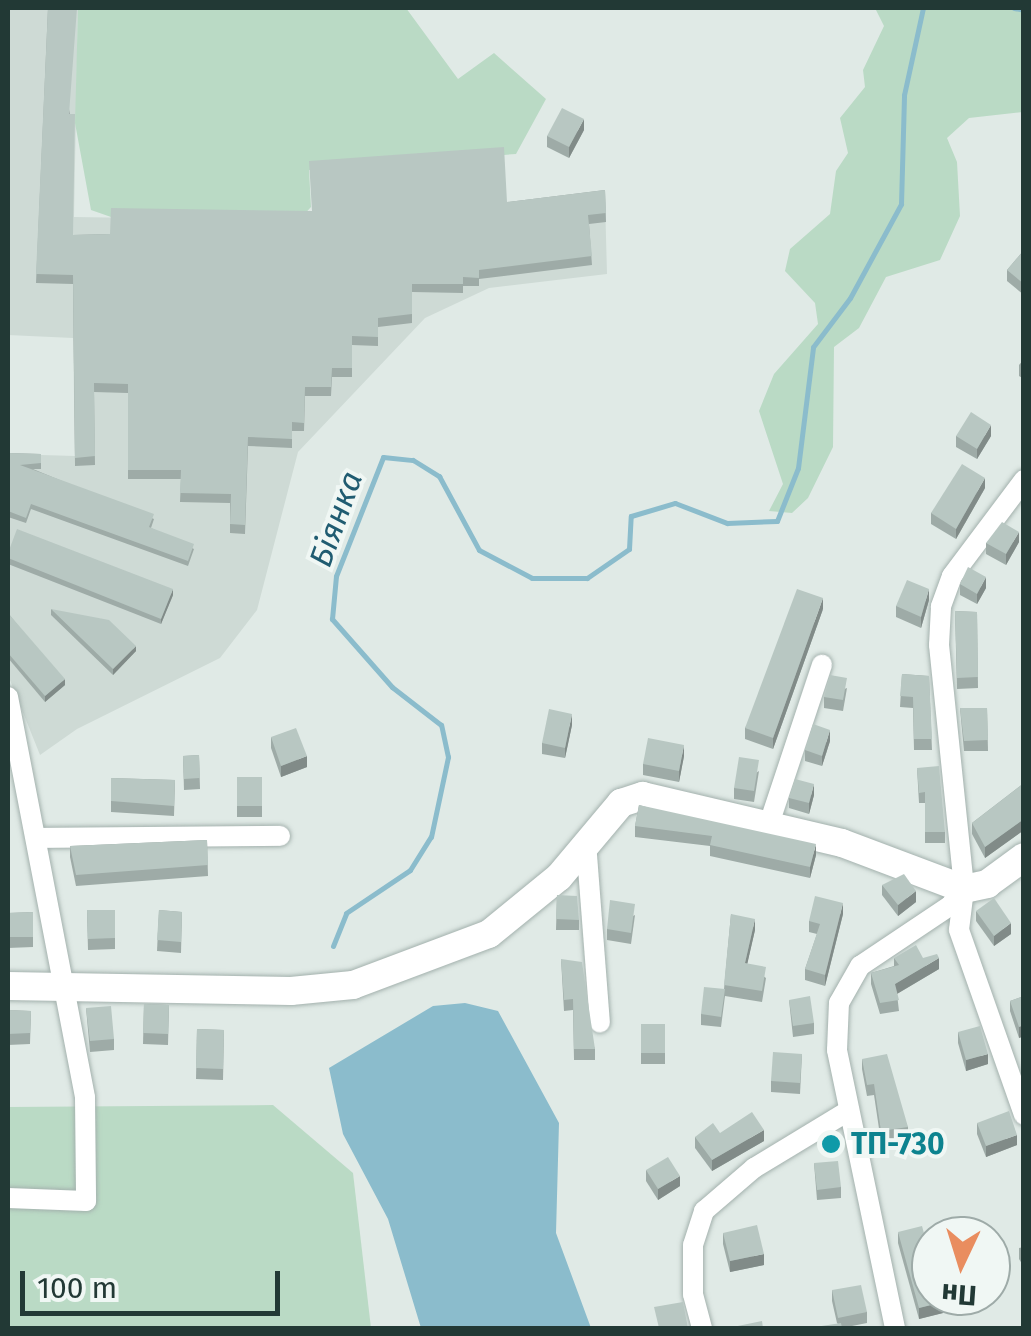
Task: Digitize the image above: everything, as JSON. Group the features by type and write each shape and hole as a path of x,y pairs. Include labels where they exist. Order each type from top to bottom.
{"street":[{"path":"1024,480 952,576 941,606 939,645 964,889 959,930 1024,1115"},
{"path":"769,824 822,665"},
{"path":"8,696 13,738 39,838 85,1098 86,1201 8,1198"},
{"path":"8,986 291,991 353,984 489,934 559,878 586,840 621,803 643,796 769,824 964,889 986,884 1024,858"},
{"path":"39,838 280,836"},
{"path":"586,840 600,1022"},
{"path":"894,1328 837,1050 839,1003 860,966 951,905 964,889"},
{"path":"702,1328 692,1294 693,1245 704,1211 754,1168 848,1111"}],"shaded area":[{"path":"8,8 78,8 74,217 414,222 605,199 607,274 489,288 425,318 298,452 257,610 220,658 77,729 40,755 8,675 8,454 75,456 73,338 8,335"}],"green space":[{"path":"78,8 406,8 458,79 494,53 546,99 516,154 309,170 311,207 299,220 111,217 91,210 75,123"},
{"path":"875,8 1023,8 1023,112 969,118 947,138 957,162 960,216 940,260 886,277 859,328 834,347 833,447 808,498 792,513 769,511 783,484 759,411 774,374 818,324 815,303 785,271 790,249 830,214 836,171 848,153 840,118 865,87 863,70 884,26"},
{"path":"273,1105 353,1173 371,1328 8,1328 8,1107"}],"water":[{"path":"465,1003 498,1011 559,1123 556,1233 591,1328 421,1328 388,1219 343,1134 329,1068 433,1006"}],"building":[{"path":"48,8 77,8 69,114 75,114 73,235 110,234 111,208 312,211 309,161 504,147 507,202 605,190 606,213 588,215 592,256 479,270 479,278 463,277 463,284 412,284 412,314 378,318 378,337 352,336 352,368 332,368 331,387 305,387 304,423 292,422 292,439 248,437 245,525 230,524 231,494 180,493 181,470 128,470 128,384 94,383 95,456 75,458 73,275 36,274"},
{"path":"562,108 584,119 569,147 547,136"},
{"path":"1024,250 1024,284 1007,270"},
{"path":"971,412 991,425 977,449 956,436"},
{"path":"8,453 41,454 41,463 20,465 154,514 149,527 194,544 188,561 31,504 26,518 8,511"},
{"path":"962,464 985,478 956,529 931,513"},
{"path":"1002,522 1019,532 1006,554 986,543"},
{"path":"17,529 173,589 161,619 8,558"},
{"path":"968,567 986,577 977,594 960,584"},
{"path":"907,580 929,589 921,617 896,606"},
{"path":"797,589 823,598 773,738 745,728"},
{"path":"51,609 109,620 136,646 113,669"},
{"path":"955,611 977,612 978,677 957,678"},
{"path":"8,613 65,679 45,696 8,653"},
{"path":"902,674 929,676 932,739 914,739 913,697 900,696"},
{"path":"830,675 847,678 843,700 824,697"},
{"path":"960,708 987,708 988,740 964,741"},
{"path":"549,709 572,714 565,748 542,743"},
{"path":"813,724 830,730 822,756 805,750"},
{"path":"296,728 307,756 281,766 271,737"},
{"path":"648,738 684,745 679,771 643,764"},
{"path":"199,755 200,778 184,779 183,756"},
{"path":"739,757 759,760 754,791 734,788"},
{"path":"939,766 945,832 925,832 925,792 919,793 917,768"},
{"path":"237,777 262,777 262,806 237,806"},
{"path":"111,778 175,780 174,806 111,801"},
{"path":"795,779 814,784 809,803 789,798"},
{"path":"1024,783 1024,819 985,847 972,823"},
{"path":"639,805 816,844 810,867 710,845 712,836 635,826"},
{"path":"207,840 208,865 76,875 70,846"},
{"path":"904,874 916,891 898,905 882,885"},
{"path":"557,895 577,896 579,920 556,919"},
{"path":"815,896 843,903 825,975 805,969 820,924 809,921"},
{"path":"994,898 1011,923 994,936 976,911"},
{"path":"610,900 635,904 631,933 607,929"},
{"path":"87,910 115,910 115,938 88,939"},
{"path":"159,910 182,912 181,942 157,940"},
{"path":"33,912 33,937 8,937 8,913"},
{"path":"731,914 755,919 745,963 766,967 762,991 724,985"},
{"path":"916,945 923,958 937,954 939,958 895,984 899,1000 880,1003 871,973 899,965 894,958"},
{"path":"561,959 582,962 595,1049 574,1049 573,999 564,1000"},
{"path":"704,987 725,989 721,1017 701,1014"},
{"path":"810,996 814,1023 793,1026 789,1000"},
{"path":"1024,996 1024,1025 1019,1027 1010,1001"},
{"path":"144,1004 169,1005 168,1034 143,1033"},
{"path":"111,1006 114,1039 90,1041 86,1008"},
{"path":"8,1010 31,1011 30,1033 8,1034"},
{"path":"641,1024 665,1024 665,1053 641,1053"},
{"path":"980,1026 988,1054 966,1060 958,1032"},
{"path":"197,1029 224,1030 223,1069 196,1068"},
{"path":"773,1052 802,1054 800,1083 771,1081"},
{"path":"887,1054 908,1127 881,1131 874,1084 867,1085 862,1059"},
{"path":"1009,1111 1017,1135 986,1146 977,1123"},
{"path":"752,1112 764,1130 712,1160 695,1137 713,1123 720,1133"},
{"path":"668,1157 680,1176 658,1189 646,1170"},
{"path":"838,1161 841,1187 817,1190 814,1163"},
{"path":"757,1225 764,1254 730,1261 723,1233"},
{"path":"911,1229 911,1279 898,1232"},
{"path":"861,1285 867,1312 838,1318 832,1290"},
{"path":"683,1302 688,1328 659,1328 654,1307"},
{"path":"762,1321 763,1328 728,1328"},
{"path":"841,1323 842,1328 815,1328 815,1327"}],"waterway":[{"name":"Біянка","path":"333,946 346,913 410,870 431,837 448,757 441,725 392,687 332,619 336,576 383,457 413,460 439,476 479,550 532,578 587,578 629,549 631,516 675,503 727,523 777,521 798,468 813,347 850,298 901,204 904,95 923,8"},
{"name":"Біянка","path":"1014,8 1024,10"}],"place":[{"name":"ТП-730","path":"831,1144"}]}
